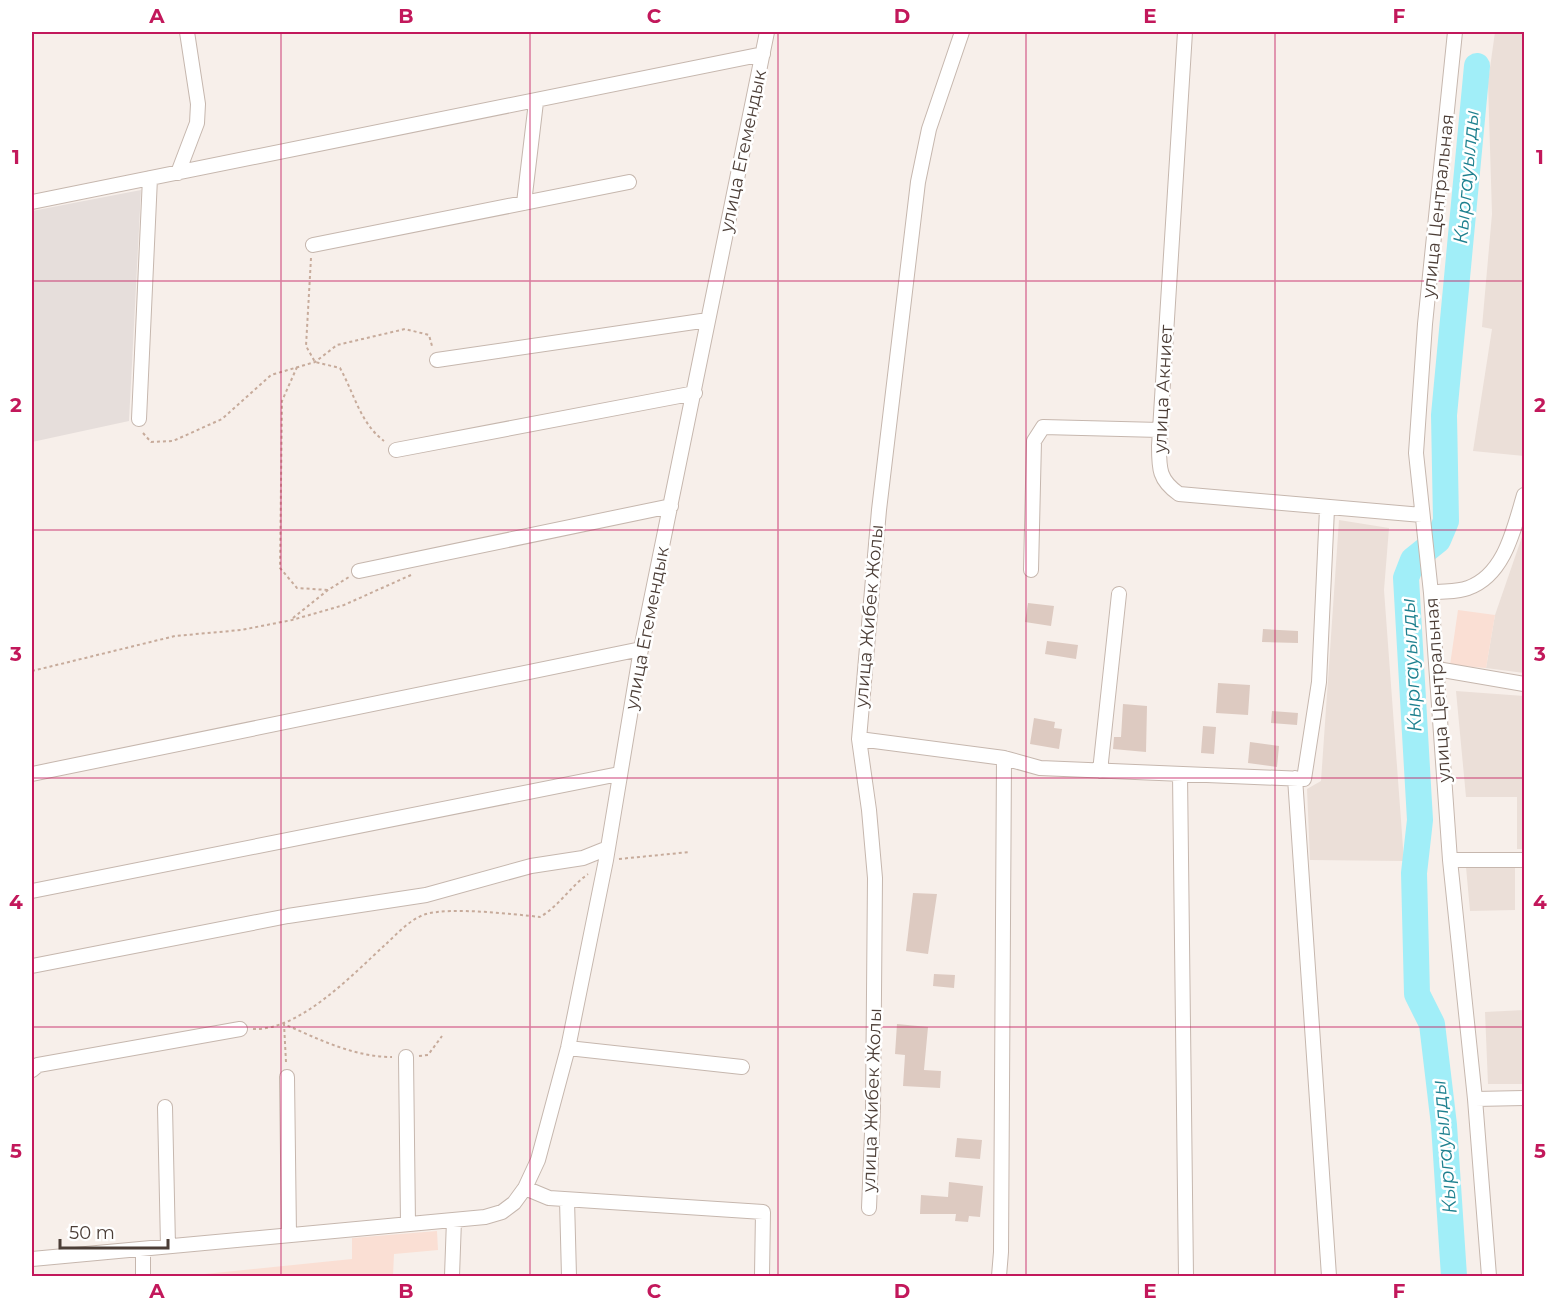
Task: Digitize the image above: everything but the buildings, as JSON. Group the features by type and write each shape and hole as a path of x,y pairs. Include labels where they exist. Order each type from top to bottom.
{"street":[{"path":"178,173 196,123 198,104 187,32"},
{"name":"улица Егемендык","path":"454,1220 485,1217 502,1212 514,1203 525,1188 538,1160 568,1048 607,854 641,649 767,32"},
{"name":"улица Жибек Жолы","path":"869,1208 873,1108 875,878 869,810 859,739 879,510 918,182 929,129 962,32"},
{"name":"улица Акниет","path":"1185,32 1159,474 1167,486 1179,494 1422,515"},
{"name":"улица Центральная","path":"1455,32 1416,453 1431,593 1450,860 1475,1099 1490,1276"},
{"path":"32,202 536,102 763,54"},
{"path":"524,202 536,102"},
{"path":"139,419 150,178"},
{"path":"313,245 629,182"},
{"path":"437,360 708,320"},
{"path":"396,450 695,393"},
{"path":"1031,570 1034,441 1043,427 1160,430"},
{"path":"1431,593 1468,588 1485,579 1497,564 1510,539 1524,495"},
{"path":"359,571 670,506"},
{"path":"859,739 1004,758 1040,768 1304,779 1319,682 1327,508"},
{"path":"1100,771 1119,594"},
{"path":"32,774 641,649"},
{"path":"1437,669 1524,684"},
{"path":"999,1276 1004,758"},
{"path":"32,891 620,774"},
{"path":"1180,774 1186,1276"},
{"path":"1295,778 1329,1276"},
{"path":"32,966 288,916 426,896 531,866 607,854"},
{"path":"1450,860 1524,860"},
{"path":"32,1070 38,1065 240,1029"},
{"path":"568,1048 742,1067"},
{"path":"406,1057 408,1224"},
{"path":"287,1077 289,1235"},
{"path":"1475,1099 1524,1098"},
{"path":"165,1107 168,1246"},
{"path":"525,1188 549,1198 567,1200 763,1212 762,1276"},
{"path":"567,1200 569,1276"},
{"path":"32,1259 454,1220 452,1276"},
{"path":"143,1248 143,1276"}],"path":[{"path":"313,245 306,346 315,362 340,368 350,385 359,411 375,434 396,450"},
{"path":"139,419 142,432 151,442 173,441 222,419 271,375 315,362 337,345 405,329 429,335 437,360"},
{"path":"297,367 282,401 280,568 297,588 328,590"},
{"path":"292,620 328,590 359,571"},
{"path":"32,671 175,636 241,630 292,620 344,605 411,575"},
{"path":"240,1029 262,1030 284,1024 335,991 406,926 426,914 451,912 540,917 552,910 575,884 607,854 690,852"},
{"path":"284,1024 348,1050 375,1057 428,1055 442,1036"},
{"path":"284,1024 287,1077"}],"shaded area":[{"path":"1495,32 1524,32 1524,456 1473,451 1492,329 1482,327 1492,214 1488,82"},
{"path":"141,190 129,421 32,442 32,211"},
{"path":"1339,520 1389,528 1384,590 1404,861 1310,860 1307,789 1321,781"},
{"path":"1524,531 1524,673 1486,668 1495,615"},
{"path":"1458,610 1495,615 1486,668 1450,665"},
{"path":"1456,691 1524,696 1524,849 1517,849 1517,797 1466,797"},
{"path":"1466,867 1515,868 1515,910 1470,911"},
{"path":"1524,1010 1524,1084 1488,1084 1485,1012"},
{"path":"437,1231 438,1250 394,1254 393,1276 185,1276 352,1259 352,1238"}],"waterway":[{"name":"Кыргауылды","path":"1454,1276 1444,1125 1432,1024 1417,994 1414,873 1420,820 1406,578 1413,560 1438,540 1446,521 1444,415 1477,66"}]}
